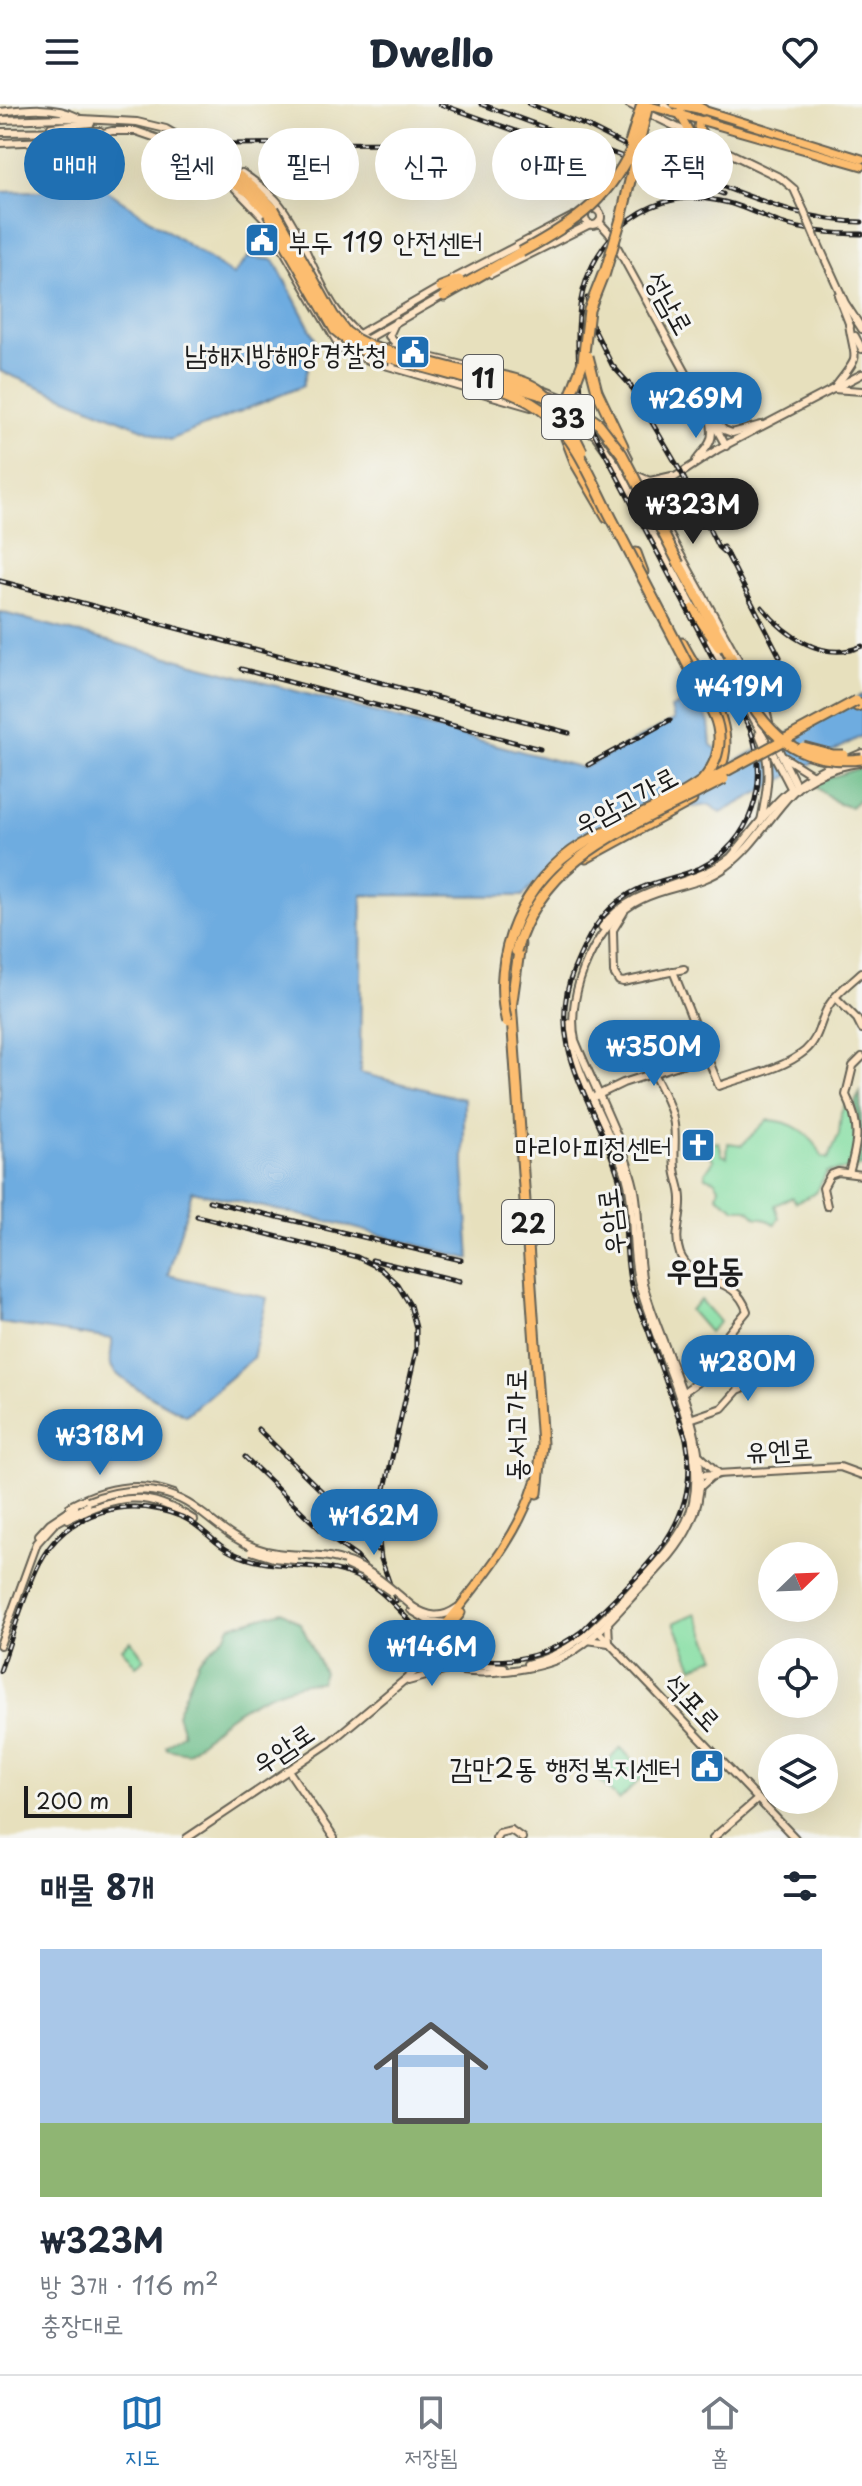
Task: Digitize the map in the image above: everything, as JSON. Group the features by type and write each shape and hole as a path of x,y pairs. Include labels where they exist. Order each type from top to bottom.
{"highway":[{"path":"442,292 520,250 574,216 602,191 623,158 645,105"},
{"path":"623,446 597,391 588,359 588,332 590,316 608,263 645,105"},
{"name":"11","path":"242,178 271,211 341,331 356,344 559,405 576,412 597,428 618,456 717,632 753,709 766,727 798,751 818,759 862,761"},
{"name":"11","path":"242,188 271,211"},
{"name":"33","path":"608,263 589,310 583,362 570,393 567,413 572,431 636,553 643,576"},
{"name":"우암고가로","path":"390,355 408,353 530,383 546,393 643,576 714,715 719,731 718,753 702,781 582,845 553,868 532,893 516,920 506,952 503,1008 507,1023"},
{"name":"11","path":"390,355 467,372 577,408 599,424 616,443 719,647 756,704 781,733 800,746 833,755 862,753"},
{"name":"우암고가로","path":"447,373 516,396 534,405 558,424 718,710 724,728 725,756 718,773 701,793 582,860 552,886 521,941 511,1008"},
{"path":"536,408 560,426 588,486 643,576"},
{"path":"707,601 717,632"},
{"path":"693,609 719,647"},
{"name":"동서고가로","path":"537,1493 542,1444 511,1008 512,973 523,927 546,888 569,865 610,839 862,701"},
{"name":"동서고가로","path":"537,1466 538,1433 507,1023 506,988 518,928 540,889 583,849 862,701"}],"main road":[{"path":"629,104 688,128"},
{"path":"664,104 862,159"},
{"path":"645,105 687,108 761,136 862,166"},
{"path":"0,112 24,106 63,111 79,119"},
{"path":"687,108 688,128"},
{"path":"687,108 692,116"},
{"path":"687,108 692,116"},
{"path":"687,108 699,121 699,128"},
{"path":"688,128 687,120 692,116"},
{"path":"0,120 79,119 137,122 162,128"},
{"path":"0,130 111,121"},
{"path":"761,136 753,128 776,133"},
{"path":"0,130 24,130"},
{"path":"0,143 24,142"},
{"path":"733,153 781,178 794,189 837,288 862,329"},
{"path":"242,174 276,200 294,227 336,309 365,339 494,373 576,403 601,420 623,446 766,710 768,784 760,823"},
{"path":"242,197 266,220 344,351 561,415 579,423 594,435 616,464 741,699 789,777"},
{"path":"344,351 359,334 374,325 442,292 466,287 576,230 599,222 597,210 575,216 470,269 442,292 344,351"},
{"path":"586,213 585,218 590,224"},
{"path":"575,216 579,223 576,230"},
{"name":"성남로","path":"599,222 610,234 726,446"},
{"path":"837,288 839,302 862,349"},
{"path":"845,303 862,323"},
{"path":"397,320 389,336 403,350"},
{"path":"347,323 374,325"},
{"path":"833,389 850,371 857,355 849,324"},
{"path":"650,498 694,464 862,374"},
{"path":"833,389 862,391"},
{"path":"709,415 724,430 732,433 766,425"},
{"path":"694,464 709,448 712,439 709,415"},
{"path":"638,476 650,481 676,475"},
{"path":"637,507 669,481"},
{"path":"629,490 650,498"},
{"path":"768,741 781,755 811,773 862,761"},
{"name":"우암로","path":"595,1096 571,1040 568,1016 572,991 595,939 609,918 639,895 696,878 722,865 811,773 862,753"},
{"path":"781,755 794,788"},
{"name":"우암로","path":"401,1683 422,1675 456,1669 508,1671 541,1665 567,1655 597,1630 668,1550 691,1509 700,1456 690,1419 637,1279 628,1184 575,1040 573,1012 576,993 606,929 641,899 700,882 728,866 761,832 794,788"},
{"path":"626,909 613,930 616,978 623,982 684,969"},
{"path":"673,971 719,1086 788,1061 806,1050 835,997 862,972"},
{"path":"835,997 857,1019 862,1029"},
{"path":"595,1096 707,1056"},
{"path":"849,1173 858,1141 854,1111 846,1095 853,1066 862,1057"},
{"path":"653,1073 673,1118 675,1170 682,1201 676,1234 678,1249 684,1262 697,1274 734,1289 744,1301 747,1311 728,1334 710,1373 679,1394"},
{"path":"827,1206 823,1194 826,1179 838,1172 862,1175"},
{"path":"690,1419 722,1408 738,1390 792,1360"},
{"name":"우암로","path":"187,1838 329,1743 425,1663 430,1652 468,1665 505,1667 540,1661 563,1653 608,1621 672,1553 690,1525 700,1487 679,1394"},
{"path":"700,1456 719,1474 700,1487"},
{"name":"동서고가로","path":"430,1652 436,1637 519,1525 527,1508 537,1466"},
{"name":"유엔로","path":"698,1475 840,1467 862,1475"},
{"path":"0,1645 42,1534 41,1529 61,1511 111,1489 143,1486 183,1497 165,1503"},
{"name":"동서고가로","path":"430,1652 520,1532 537,1493"},
{"path":"0,1633 29,1554 42,1534 89,1503 130,1494 169,1499 195,1512 230,1540 261,1555 286,1560 316,1558 356,1569 429,1621 446,1623 455,1620"},
{"path":"42,1534 69,1518 108,1502 132,1498 165,1503 194,1520"},
{"path":"412,1608 423,1614 440,1616 454,1611 463,1603"},
{"path":"587,1640 609,1643 608,1621"},
{"name":"석포로","path":"597,1630 758,1799"},
{"path":"430,1652 448,1667 456,1669"},
{"path":"288,1770 334,1838"},
{"path":"713,1838 758,1799"},
{"name":"석포로","path":"772,1814 795,1838"},
{"path":"496,1838 499,1833 511,1830 522,1838"}],"green space":[{"path":"862,767 862,797 851,807 839,804 812,784"},
{"path":"860,1093 862,1166 856,1169 854,1166 860,1141 855,1102"},
{"path":"845,1105 852,1112 856,1142 849,1169 827,1172 813,1194 795,1202 792,1197 775,1205 779,1218 775,1224 757,1218 748,1209 736,1209 717,1196 719,1187 705,1173 714,1160 708,1153 712,1143 719,1142 722,1155 727,1157 728,1143 742,1145 767,1120 776,1121 800,1130 813,1142 822,1157 828,1159 839,1134"},
{"path":"701,1300 720,1322 709,1332 690,1310"},
{"path":"282,1611 301,1624 324,1673 320,1682 284,1689 246,1706 187,1753 167,1749 166,1746 183,1733 177,1714 199,1660 226,1635 230,1626"},
{"path":"696,1613 716,1657 693,1667 674,1623"},
{"path":"131,1641 145,1659 136,1666 122,1648"},
{"path":"621,1748 646,1774 619,1800 598,1779 604,1772 600,1768"}],"water":[{"path":"24,191 24,200 121,200 233,275 248,257 274,260 315,338 303,386 170,440 0,371 0,192"},
{"path":"0,612 583,768 674,720 671,708 696,695 709,723 711,745 726,755 730,764 862,695 862,736 721,813 710,805 693,807 666,799 544,872 523,896 362,895 360,1073 464,1099 464,1169 470,1259 336,1223 192,1191 168,1275 267,1298 253,1358 186,1415 144,1393 114,1371 111,1365 112,1339 0,1323"}],"railway":[{"path":"440,104 507,128"},
{"path":"481,104 632,160"},
{"path":"529,104 587,126 632,149"},
{"path":"242,144 375,143"},
{"path":"733,190 806,214 862,222"},
{"path":"0,1671 40,1562 52,1544 67,1530 83,1519 102,1512 141,1507 162,1510 189,1520 225,1548 246,1558 325,1568 355,1576 375,1588 424,1635 442,1647 461,1656 482,1660 503,1660 545,1651 582,1631 644,1568 676,1524 685,1499 689,1471 686,1439 632,1291 620,1182 569,1052 565,1025 566,998 583,948 608,910 635,891 700,868 733,843 752,809 758,769 750,729 585,415 579,361 579,315 583,290 592,266 605,245 622,226 641,212 664,202 688,198 714,200 799,228 862,234"},
{"path":"587,298 590,321 612,365 630,385 681,472 718,547 727,555"},
{"path":"723,547 780,657"},
{"path":"0,581 569,733"},
{"path":"762,607 782,628 806,644 834,651 862,646"},
{"path":"241,669 540,749"},
{"path":"588,765 670,720"},
{"path":"209,1201 461,1260"},
{"path":"197,1216 357,1257 381,1269 397,1284 410,1305 416,1328 416,1351 377,1524 381,1559 396,1601"},
{"path":"372,1260 460,1281"},
{"path":"258,1429 340,1509 361,1525 377,1550"},
{"path":"245,1457 326,1535 357,1557 381,1586"}],"place":[{"name":"부두 119 안전센터","path":"262,240"},
{"name":"남해지방해양경찰청","path":"413,352"},
{"name":"마리아피정센터","path":"698,1145"},
{"name":"감만2동 행정복지센터","path":"707,1766"}],"district":[{"name":"우암동","path":"705,1268"}]}
